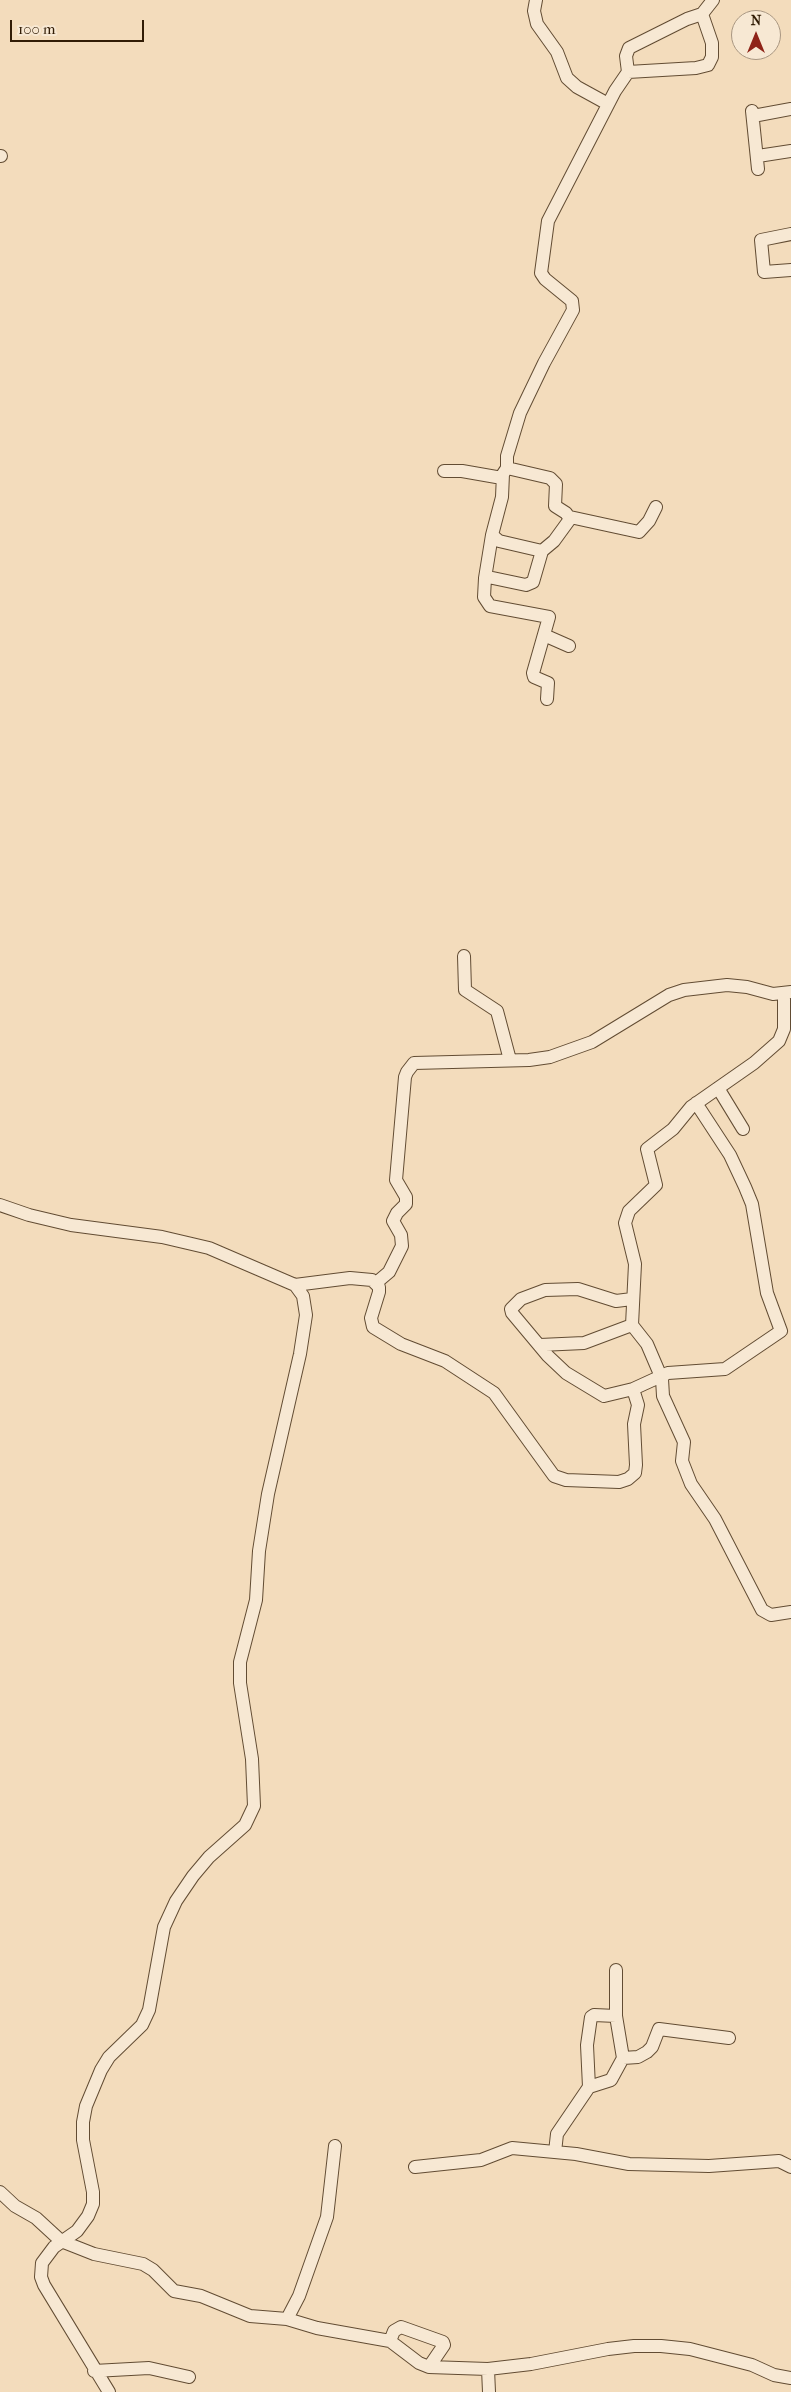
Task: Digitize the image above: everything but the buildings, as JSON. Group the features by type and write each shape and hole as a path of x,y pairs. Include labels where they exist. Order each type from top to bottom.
{"street":[{"path":"536,0 534,11 537,24 557,52 570,82 608,104"},
{"path":"547,699 548,683 533,676 549,617 487,604 484,597 492,535 502,497 507,456 520,413 574,306 570,299 545,279 541,273 546,227 608,104 628,72 626,56 629,48 675,24 702,14 713,0"},
{"path":"628,72 648,69 696,68 708,65 712,57 712,43 702,14"},
{"path":"791,109 752,113 758,162 791,151"},
{"path":"791,234 761,240 764,272 791,270"},
{"path":"444,471 505,473 553,480 556,484 556,506 570,517 639,532 649,521 656,507"},
{"path":"485,578 530,584 536,578 542,551 554,541 568,523 570,517"},
{"path":"492,535 499,541 542,551"},
{"path":"544,635 569,646"},
{"path":"464,956 465,990 497,1011 510,1060"},
{"path":"376,1283 389,1272 402,1246 401,1235 392,1221 406,1204 405,1194 396,1180 407,1072 414,1063 419,1061 550,1058 592,1042 676,992 727,985 747,987 772,994 788,993 784,1029 779,1041 754,1063 696,1103 673,1129 646,1151 656,1184 629,1211 625,1223 635,1264 632,1325 647,1344 661,1375 663,1396 684,1442 682,1461 691,1484 714,1519 762,1610 771,1616 791,1612"},
{"path":"718,1088 743,1129"},
{"path":"632,1299 616,1301 587,1291 570,1289 538,1292 526,1296 514,1304 511,1311 552,1360 566,1373 600,1395 608,1397 633,1389 661,1375 725,1369 781,1331 767,1293 752,1204 730,1155 696,1103"},
{"path":"0,1205 29,1215 72,1225 162,1237 195,1244 295,1285 350,1278 372,1280 376,1283 379,1292 370,1318 373,1327 401,1344 444,1361 494,1394 547,1467 559,1478 619,1482 632,1477 636,1464 634,1424 638,1412 633,1389"},
{"path":"109,2392 55,2307 41,2277 41,2270 44,2257 61,2241 77,2231 88,2216 93,2204 93,2192 83,2140 82,2122 86,2106 100,2070 109,2056 142,2025 149,2010 164,1927 176,1901 209,1857 245,1825 254,1806 252,1759 240,1683 240,1662 256,1600 259,1551 268,1494 304,1334 305,1304 303,1296 295,1285"},
{"path":"540,1345 584,1342 632,1325"},
{"path":"589,2087 611,2080 623,2058 616,2016 616,1970"},
{"path":"555,2152 557,2134 589,2087 588,2045 590,2019 594,2015 616,2016"},
{"path":"623,2058 638,2057 648,2052 659,2028 729,2038"},
{"path":"287,2318 299,2296 327,2217 335,2146"},
{"path":"415,2167 481,2160 512,2148 555,2152 629,2164 708,2166 779,2161 791,2167"},
{"path":"0,2192 15,2206 36,2218 61,2241 94,2254 143,2264 153,2270 174,2291 201,2296 250,2316 287,2318 317,2328 390,2341 419,2363 429,2367 488,2369 531,2364 608,2349 661,2346 690,2349 752,2365 774,2374 791,2378"},
{"path":"390,2341 396,2329 401,2327 443,2342 444,2345 429,2367"},
{"path":"94,2371 149,2368 189,2377"},
{"path":"488,2369 489,2392"}]}
